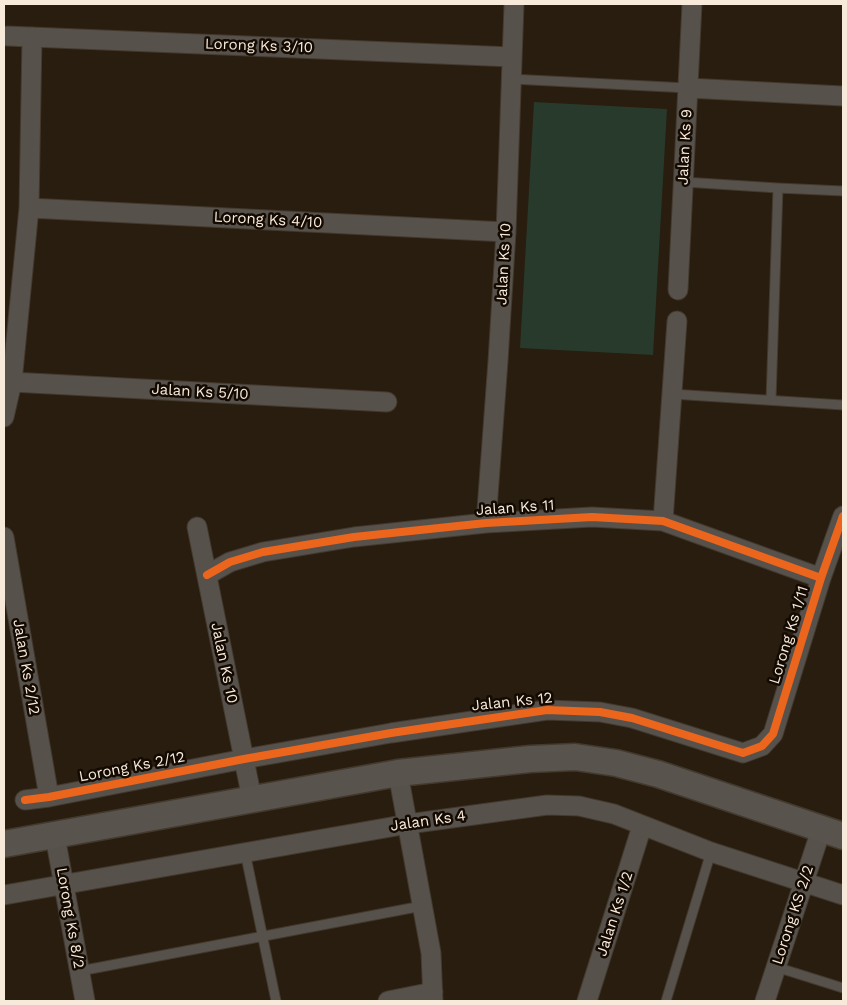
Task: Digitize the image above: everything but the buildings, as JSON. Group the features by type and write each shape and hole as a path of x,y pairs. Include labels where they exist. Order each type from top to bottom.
{"street":[{"name":"Jalan Ks 10","path":"486,523 506,232 514,4"},
{"name":"Jalan Ks 9","path":"678,290 692,4"},
{"name":"Lorong Ks 3/10","path":"7,36 512,57"},
{"path":"4,417 12,382 29,208 32,37"},
{"path":"688,88 843,96"},
{"name":"Lorong Ks 4/10","path":"29,208 506,232"},
{"path":"663,521 677,321"},
{"name":"Jalan Ks 5/10","path":"12,382 387,402"},
{"name":"Lorong Ks 1/11","path":"773,734 821,578 843,516"},
{"name":"Jalan Ks 11","path":"207,575 230,562 263,552 354,537 486,523 592,517 663,521 821,578"},
{"name":"Jalan Ks 10","path":"197,527 252,799"},
{"name":"Jalan Ks 2/12","path":"4,536 49,797"},
{"name":"Jalan Ks 12","path":"244,759 392,733 547,710 600,712 632,718 743,752 762,746 773,734"},
{"path":"4,844 398,773 530,758 575,757 616,763 658,774 832,833"},
{"name":"Lorong Ks 2/12","path":"26,800 244,759"},
{"path":"388,1001 433,997 431,953 398,773"},
{"name":"Jalan Ks 4","path":"4,895 408,824 546,805 580,806 614,814 711,852 843,895"},
{"name":"Jalan Ks 1/2","path":"587,1001 642,826"},
{"name":"Lorong KS 2/2","path":"765,1001 804,882 832,833"},
{"name":"Lorong Ks 8/2","path":"55,836 85,1001"}],"lane":[{"path":"511,79 688,88"},
{"path":"684,182 843,191"},
{"path":"771,400 778,188"},
{"path":"672,394 843,405"},
{"path":"245,852 276,1001"},
{"path":"666,1001 711,852"},
{"path":"80,971 422,906"},
{"path":"776,967 843,988"}],"green space":[{"path":"534,102 667,109 653,355 520,348"}],"cycle path":[{"path":"25,800 391,733 547,710 600,712 632,718 743,753 762,746 773,734 821,578 843,516"},
{"path":"207,575 230,562 263,552 354,537 486,523 592,517 663,521 821,578"}]}
